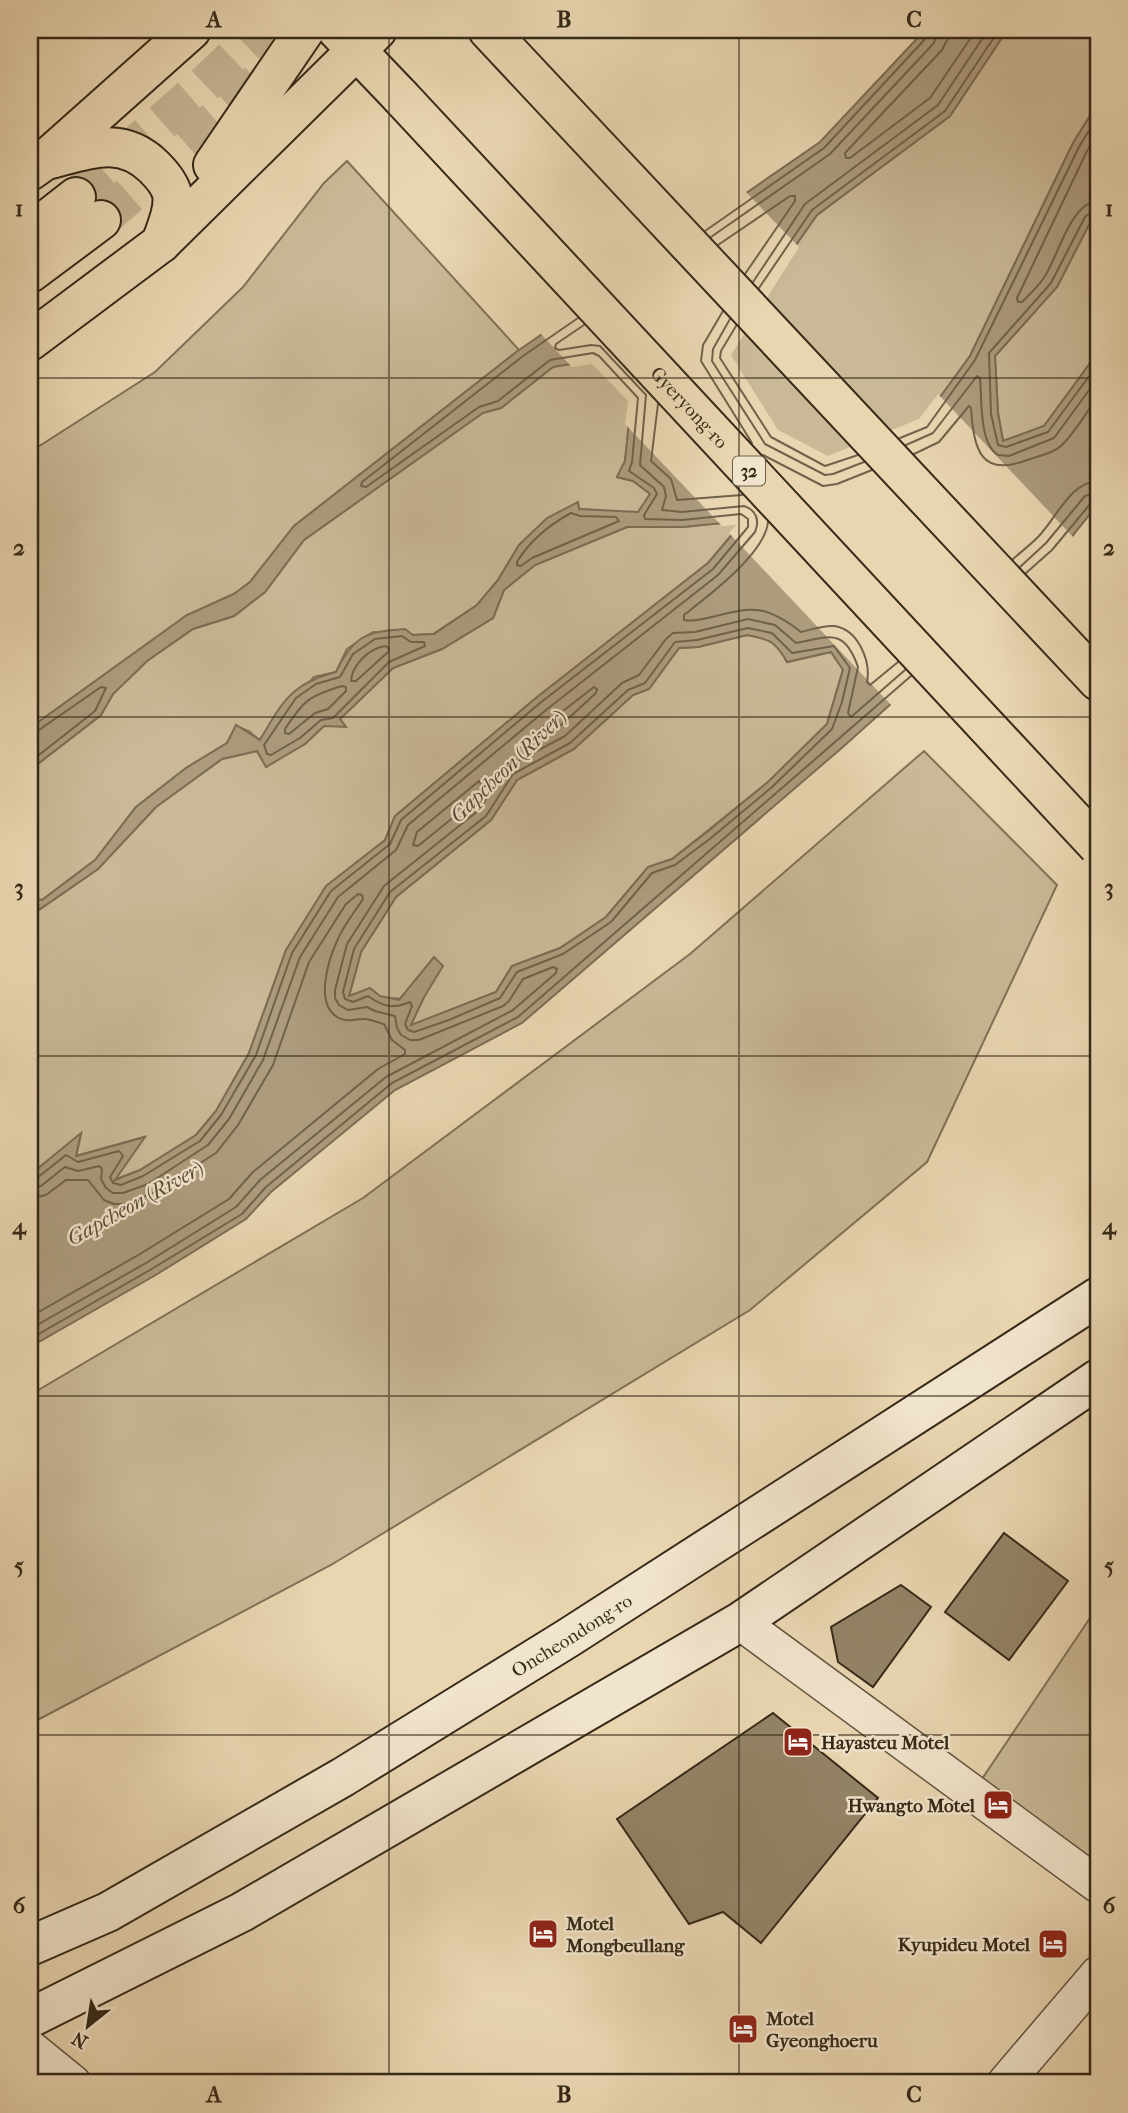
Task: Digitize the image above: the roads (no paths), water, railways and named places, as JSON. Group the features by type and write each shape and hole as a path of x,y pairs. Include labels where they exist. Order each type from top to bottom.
{"main road":[{"path":"37,166 191,30"},
{"path":"161,243 305,30"},
{"path":"488,30 1098,681"},
{"path":"30,341 161,243 357,37"},
{"name":"Gyeryong-ro","path":"357,37 400,96 1098,846"},
{"path":"37,166 95,148 122,147 144,158 161,174 172,193 171,211 161,243"},
{"path":"30,233 89,209 30,273"},
{"name":"Oncheondong-ro","path":"30,1946 108,1912 354,1770 568,1638 1098,1297"},
{"path":"30,2018 242,1912 740,1622 1098,1379"}],"street":[{"path":"740,1622 1098,1885"},
{"path":"1010,2081 1098,1974"}],"water":[{"name":"Gapcheon (River)","path":"925,30 1007,30 950,116 817,215 777,272 727,355 776,432 827,460 922,422 970,356 1073,143 1098,103 1098,215 1091,221 1057,287 995,356 998,413 1003,441 1044,426 1093,359 1098,334 1098,504 1058,554 844,746 522,1023 395,1090 271,1192 246,1219 154,1276 30,1347 30,1175 81,1133 76,1156 145,1137 115,1180 140,1170 196,1135 216,1111 249,1053 286,950 326,886 385,840 395,816 536,698 708,563 744,521 683,527 627,527 535,565 504,590 493,618 442,649 393,668 340,719 346,727 324,726 305,744 266,767 257,751 222,759 156,807 98,869 30,916 30,898 42,900 95,860 136,807 186,768 227,743 236,725 260,740 290,696 309,682 336,672 355,643 371,634 405,629 413,635 434,634 477,605 498,580 519,545 547,518 578,502 579,509 638,512 650,494 633,481 617,477 625,461 631,400 593,360 553,367 501,408 483,413 304,540 265,592 234,616 193,629 147,661 113,694 101,715 30,770 30,728 187,615 234,594 250,582 294,526 519,350 820,142","holes":["747,635 767,640 776,646 787,662 831,652 843,670 827,724 768,782 672,859 648,867 606,917 560,948 512,966 496,992 411,1025 443,966 434,957 399,1000 380,996 370,988 349,996 361,952 396,897 491,820 517,780 574,749 633,695 649,689 679,648 698,647"]}],"tunnel":[{"path":"76,197 200,89 262,30"},
{"path":"101,220 267,74"}],"place":[{"name":"Hayasteu Motel","path":"798,1742"},
{"name":"Hwangto Motel","path":"998,1805"},
{"name":"Motel Mongbeullang","path":"543,1934"},
{"name":"Kyupideu Motel","path":"1053,1944"},
{"name":"Motel Gyeonghoeru","path":"743,2029"}]}
